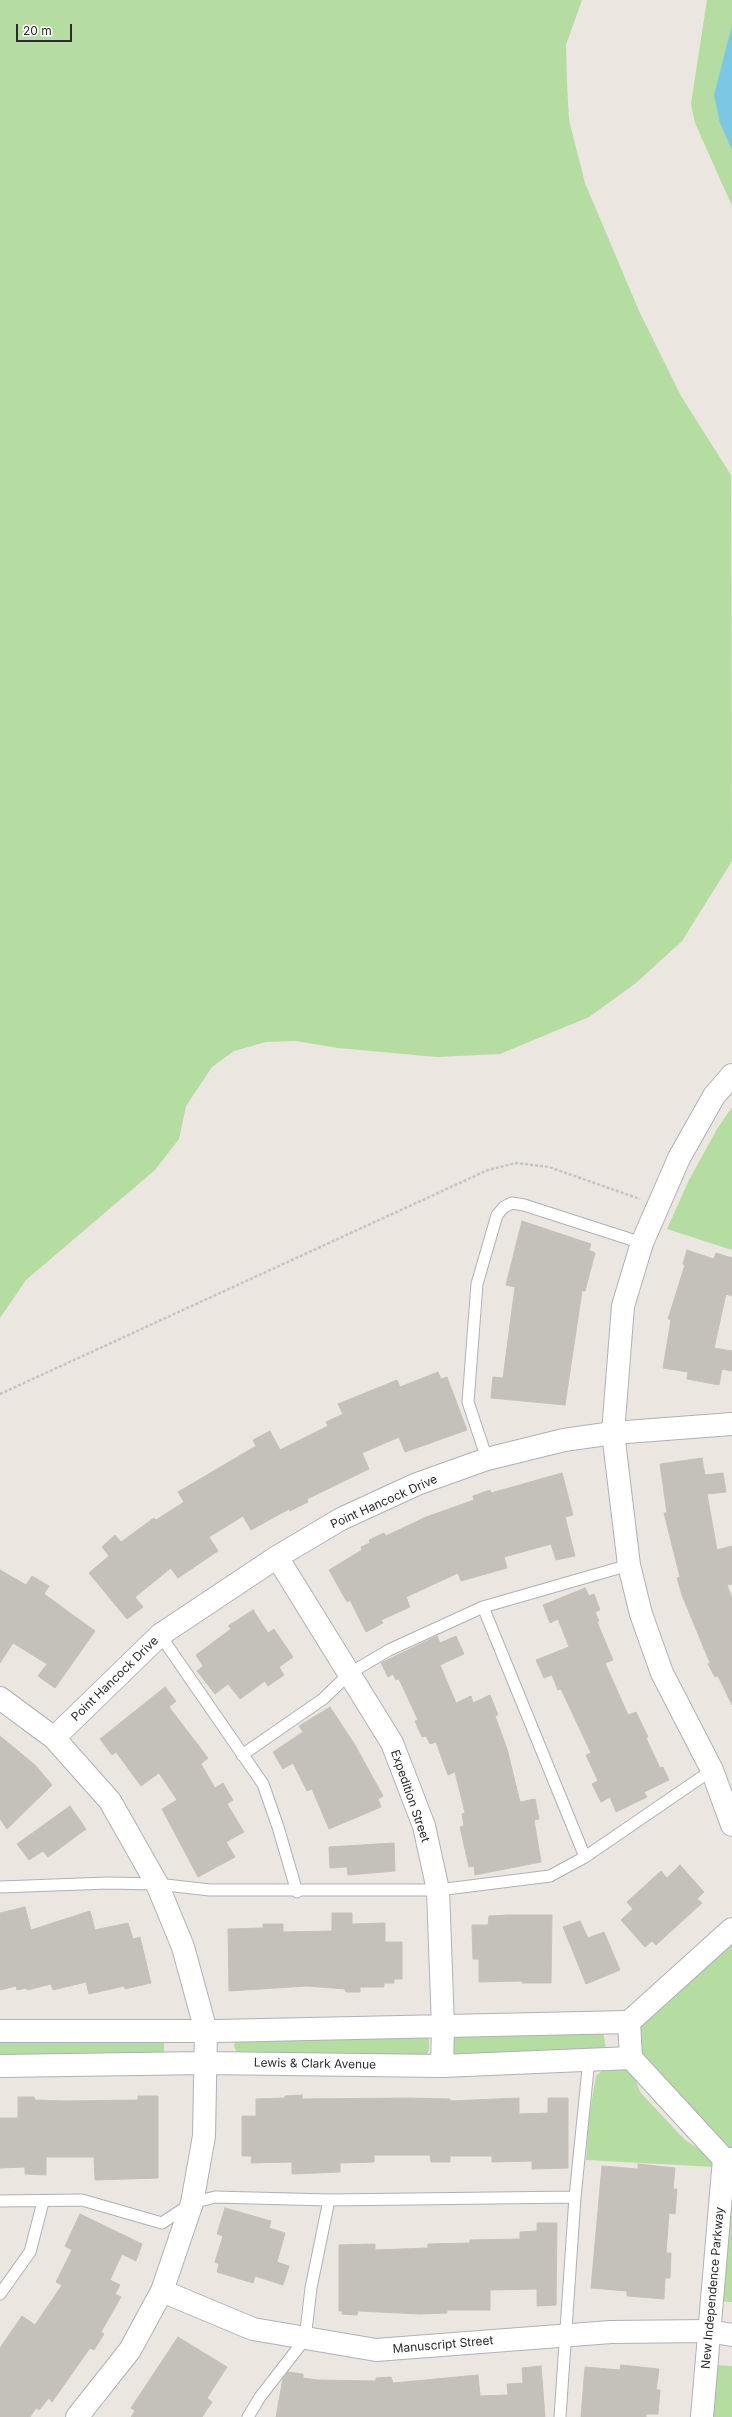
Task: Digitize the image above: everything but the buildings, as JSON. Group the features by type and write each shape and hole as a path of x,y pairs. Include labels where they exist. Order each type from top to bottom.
{"street":[{"path":"732,1075 710,1102 679,1158 642,1243 623,1306 613,1433 629,1564 641,1614 662,1673 712,1770 732,1825"},
{"name":"Point Hancock Drive","path":"54,1738 160,1635 277,1557 341,1518 417,1484 487,1459 564,1440 613,1433 732,1424"},
{"name":"Expedition Street","path":"277,1557 392,1743 424,1826 438,1890 443,2027 442,2066"},
{"path":"0,1698 54,1738 110,1801 157,1884 183,1947 206,2031 204,2136 192,2203 162,2291 130,2350 77,2417"},
{"path":"0,2031 206,2031 629,2022 732,1929"},
{"path":"629,2022 631,2058 728,2159"},
{"name":"Lewis & Clark Avenue","path":"0,2066 206,2063 442,2066 631,2058"},
{"name":"New Independence Parkway","path":"702,2417 709,2331 728,2159"},
{"name":"Manuscript Street","path":"162,2291 252,2329 376,2350 611,2332 709,2331 732,2335"}],"lane":[{"path":"487,1459 468,1402 477,1284 497,1215 504,1207 512,1203 524,1205 642,1243"},
{"path":"242,1755 323,1699 350,1673 389,1650 483,1607 629,1564"},
{"path":"483,1607 585,1857"},
{"path":"160,1635 263,1784 278,1827 297,1892"},
{"path":"0,1886 157,1884 210,1890 297,1892 438,1890 550,1876 585,1857 712,1770"},
{"path":"560,2417 567,2335 575,2197 589,2060"},
{"path":"0,2201 43,2202 82,2200 162,2223 192,2203 215,2197 329,2200 575,2197"},
{"path":"248,2417 260,2397 305,2339 311,2288 329,2200"},
{"path":"0,2294 30,2252 43,2202"}],"path":[{"path":"0,1394 488,1170 516,1163 549,1168 657,1206"}],"green space":[{"path":"0,0 582,0 566,45 569,120 585,183 639,311 681,396 731,475 732,861 682,941 636,983 589,1017 500,1054 437,1057 338,1048 296,1041 266,1042 234,1051 212,1067 186,1106 179,1139 155,1170 26,1280 0,1318"},
{"path":"707,0 732,0 732,206 695,123 691,104"},
{"path":"732,1107 732,1250 667,1229 689,1180 717,1129"},
{"path":"732,1939 732,2149 724,2145 642,2055 639,2028"},
{"path":"603,2031 606,2049 456,2055 453,2054 450,2033"},
{"path":"0,2033 164,2041 164,2053 0,2058"},
{"path":"429,2036 429,2050 427,2054 421,2056 237,2053 234,2046 235,2041"},
{"path":"628,2069 633,2073 640,2092 684,2139 708,2155 715,2167 586,2160 589,2117 596,2076 603,2070"},
{"path":"732,2183 732,2302 728,2302 722,2301"},
{"path":"716,2365 732,2366 732,2417 707,2417"}],"water":[{"path":"732,25 732,150 720,123 714,95"}]}
